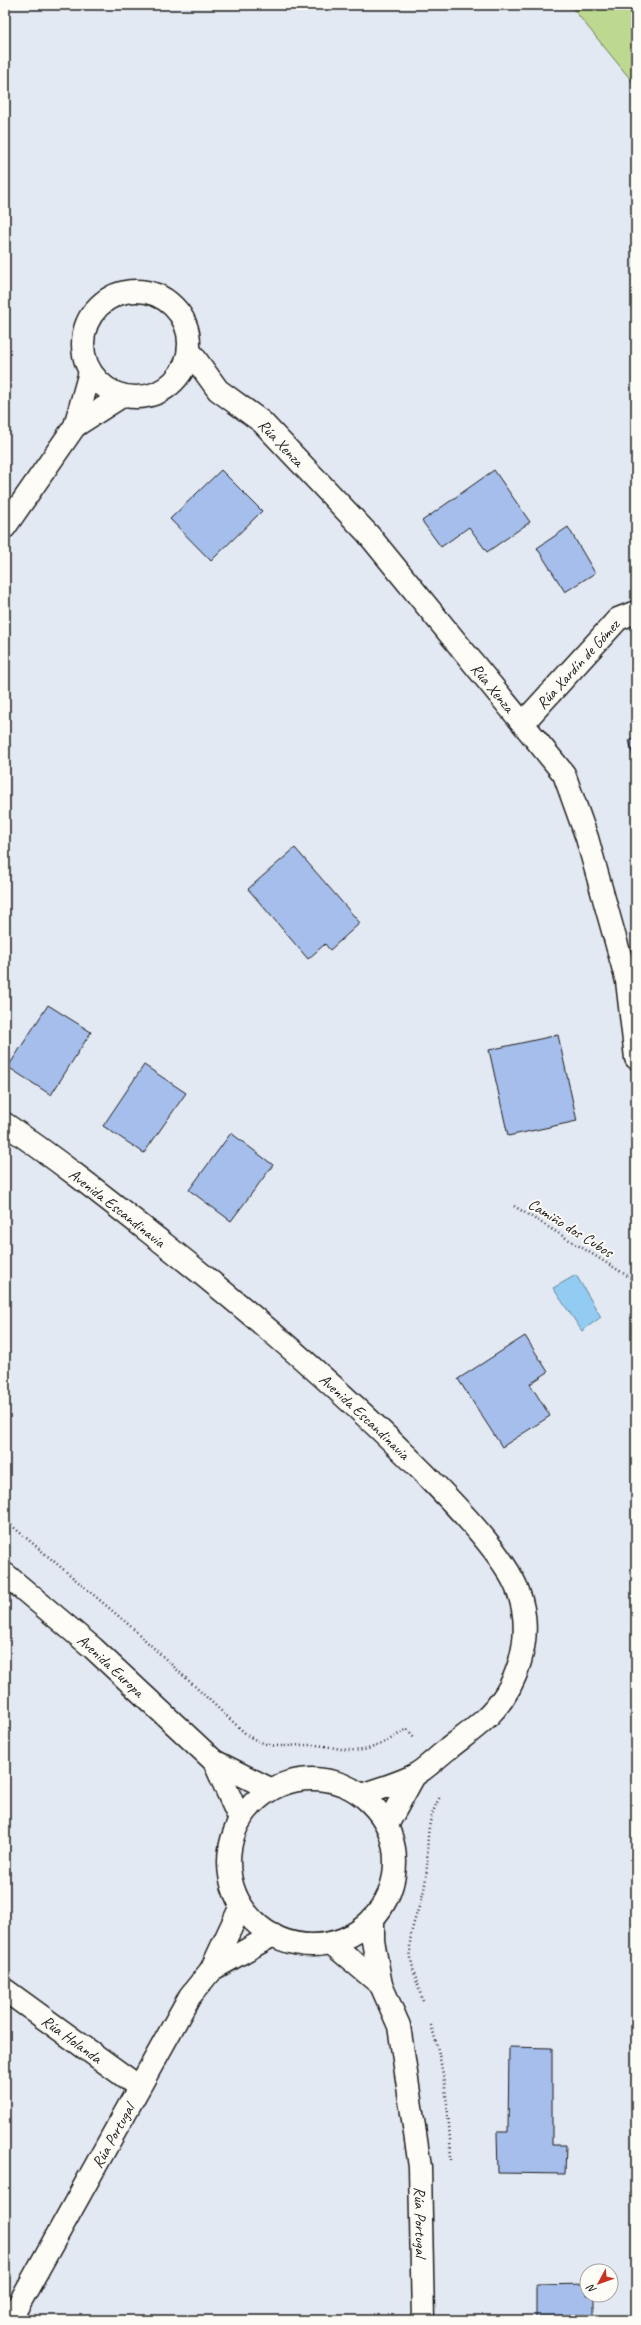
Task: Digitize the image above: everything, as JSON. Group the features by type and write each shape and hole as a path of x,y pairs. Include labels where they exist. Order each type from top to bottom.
{"street":[{"path":"133,290 145,292 168,301 181,314 188,332 189,350 182,372 175,381 164,390 150,396 136,398 122,396 109,391 98,383 90,372 83,355 82,336 88,319 99,304 115,294 133,290"},
{"name":"Rúa Xenza","path":"189,350 218,390 262,422 368,534 524,722 564,774 587,838 627,981 636,1058"},
{"path":"5,527 75,426 90,372"},
{"name":"Rúa Xenza","path":"175,381 218,390"},
{"path":"75,426 122,396"},
{"name":"Rúa Xardín de Gómez","path":"524,722 618,619 636,612"},
{"name":"Avenida Escandinavia","path":"5,1124 42,1150 224,1292 332,1383 376,1424 455,1504 504,1564 518,1590 524,1614 525,1646 514,1677 501,1700 484,1720 414,1776 362,1795"},
{"name":"Avenida Europa","path":"5,1574 93,1648 214,1761 270,1789"},
{"name":"Avenida Europa","path":"214,1761 240,1820"},
{"name":"Avenida Escandinavia","path":"387,1825 414,1776"},
{"path":"307,1778 326,1780 345,1785 362,1795 376,1808 387,1825 394,1850 395,1864 392,1884 385,1902 373,1918 361,1929 347,1938 331,1943 312,1945 292,1943 273,1936 255,1923 241,1906 232,1885 228,1863 231,1841 240,1820 253,1803 270,1789 287,1782 307,1778"},
{"name":"Rúa Portugal","path":"19,2315 139,2087 190,1996 211,1970 241,1906"},
{"name":"Rúa Portugal","path":"373,1918 373,1941 381,1985 399,2026 420,2167 423,2320"},
{"name":"Rúa Portugal","path":"211,1970 273,1936"},
{"name":"Rúa Portugal","path":"331,1943 381,1985"},
{"name":"Rúa Holanda","path":"5,1990 139,2087"}],"path":[{"name":"Camiño dos Cubos","path":"514,1206 636,1281"},
{"path":"5,1520 95,1595 247,1735 258,1742 280,1747 314,1745 353,1751 364,1750 378,1745 407,1728"},
{"path":"425,2008 415,1978 410,1944 413,1926 425,1885 428,1824 444,1790"},
{"path":"430,2022 443,2072 450,2122 452,2168"}],"green space":[{"path":"570,5 636,5 636,86"}],"water":[{"path":"576,1275 601,1317 582,1331 553,1288"}],"building":[{"path":"221,470 262,511 211,561 170,519"},
{"path":"494,470 530,522 487,552 469,527 441,547 422,521"},
{"path":"568,527 595,573 565,592 537,548"},
{"path":"636,738 636,769 629,740"},
{"path":"295,848 360,923 330,950 325,944 308,959 248,889"},
{"path":"48,1005 91,1032 51,1095 8,1067"},
{"path":"558,1035 577,1121 508,1136 489,1050"},
{"path":"144,1065 186,1093 144,1153 103,1126"},
{"path":"231,1133 273,1165 231,1221 189,1190"},
{"path":"525,1336 548,1372 530,1384 550,1416 502,1447 458,1379"},
{"path":"509,2047 552,2048 552,2145 566,2145 565,2174 498,2173 497,2132 508,2132"},
{"path":"579,2284 579,2303 594,2303 594,2320 536,2320 536,2285"}]}
